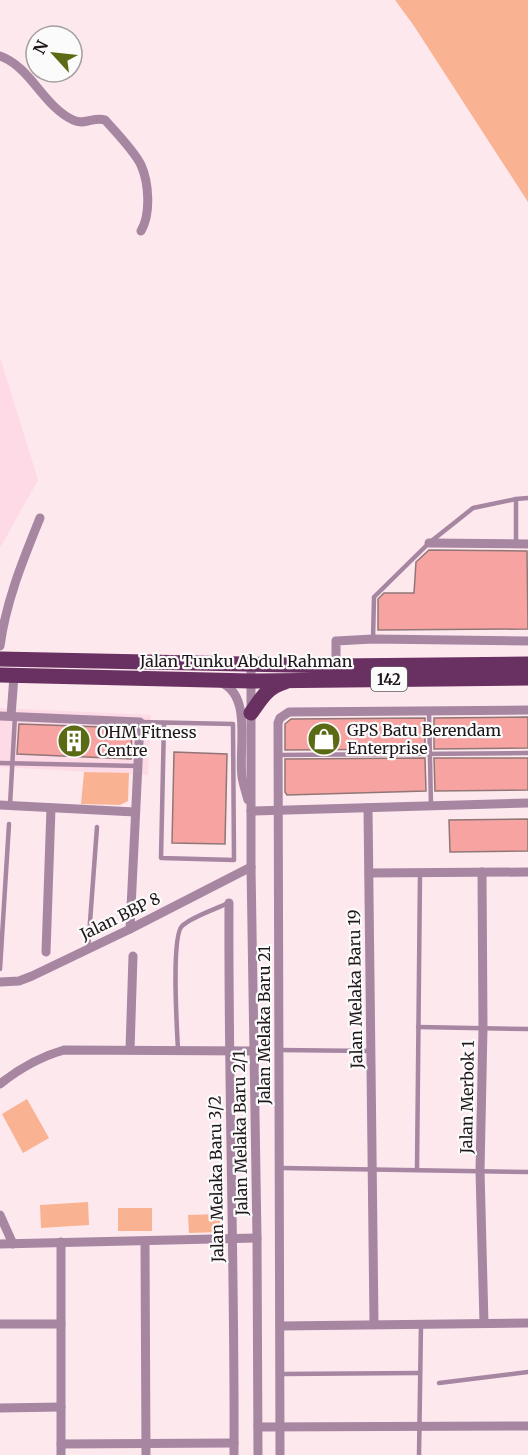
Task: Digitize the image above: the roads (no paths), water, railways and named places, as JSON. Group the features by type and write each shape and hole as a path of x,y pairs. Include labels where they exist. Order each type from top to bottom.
{"main road":[{"name":"Jalan Tunku Abdul Rahman","path":"0,659 336,666 528,664"},
{"name":"Jalan Tunku Abdul Rahman","path":"7,675 251,681 528,678"},
{"path":"251,713 264,694 272,687 293,680"}],"street":[{"path":"0,56 13,62 67,117 81,123 98,118 105,120 137,159 142,169 148,216 141,231"},
{"path":"0,646 3,622 13,584 40,518"},
{"path":"429,543 528,544"},
{"path":"336,666 336,640 528,641"},
{"path":"251,663 251,811"},
{"path":"7,675 13,716"},
{"path":"214,680 232,689 240,705 242,776 251,811"},
{"name":"Jalan Melaka Baru 21","path":"280,1428 278,723 280,718 289,712 528,710"},
{"path":"0,716 140,722 130,929"},
{"path":"251,811 528,803"},
{"path":"5,805 135,812"},
{"path":"46,952 51,808"},
{"name":"Jalan Melaka Baru 19","path":"368,808 374,1324"},
{"name":"Jalan Melaka Baru 2/1","path":"251,811 258,1455"},
{"name":"Jalan BBP 8","path":"0,982 20,981 32,976 251,867"},
{"name":"Jalan Merbok 1","path":"482,872 483,1028 480,1171 484,1323"},
{"path":"369,873 528,872"},
{"name":"Jalan Melaka Baru 3/2","path":"229,903 228,1050 233,1238 234,1455"},
{"path":"130,1050 133,956"},
{"path":"0,1084 18,1070 43,1056 64,1050 253,1051"},
{"path":"0,1215 12,1244"},
{"path":"0,1244 257,1238"},
{"path":"145,1240 146,1455"},
{"path":"61,1242 61,1455"},
{"path":"280,1326 528,1323"},
{"path":"0,1324 61,1324"},
{"path":"0,1408 61,1407"},
{"path":"258,1427 528,1426"},
{"path":"280,1428 280,1455"},
{"path":"61,1444 234,1443"}],"lane":[{"path":"373,639 374,597 429,543 473,508 528,498"},
{"path":"516,499 516,544"},
{"path":"429,711 431,806"},
{"path":"5,805 11,763 13,716"},
{"path":"140,722 233,723 234,860 160,858 164,723"},
{"path":"279,755 528,753"},
{"path":"0,763 138,766"},
{"path":"0,969 9,824"},
{"path":"88,949 97,826"},
{"path":"417,1170 420,873"},
{"path":"178,1050 176,957 178,931 184,924 229,903"},
{"path":"418,1027 528,1029"},
{"path":"279,1050 371,1051"},
{"path":"281,1168 528,1172"},
{"path":"419,1455 421,1323"},
{"path":"439,1383 528,1372"},
{"path":"280,1374 420,1373"}],"place":[{"name":"GPS Batu Berendam Enterprise","path":"324,739"},
{"name":"OHM Fitness Centre","path":"74,741"}]}
